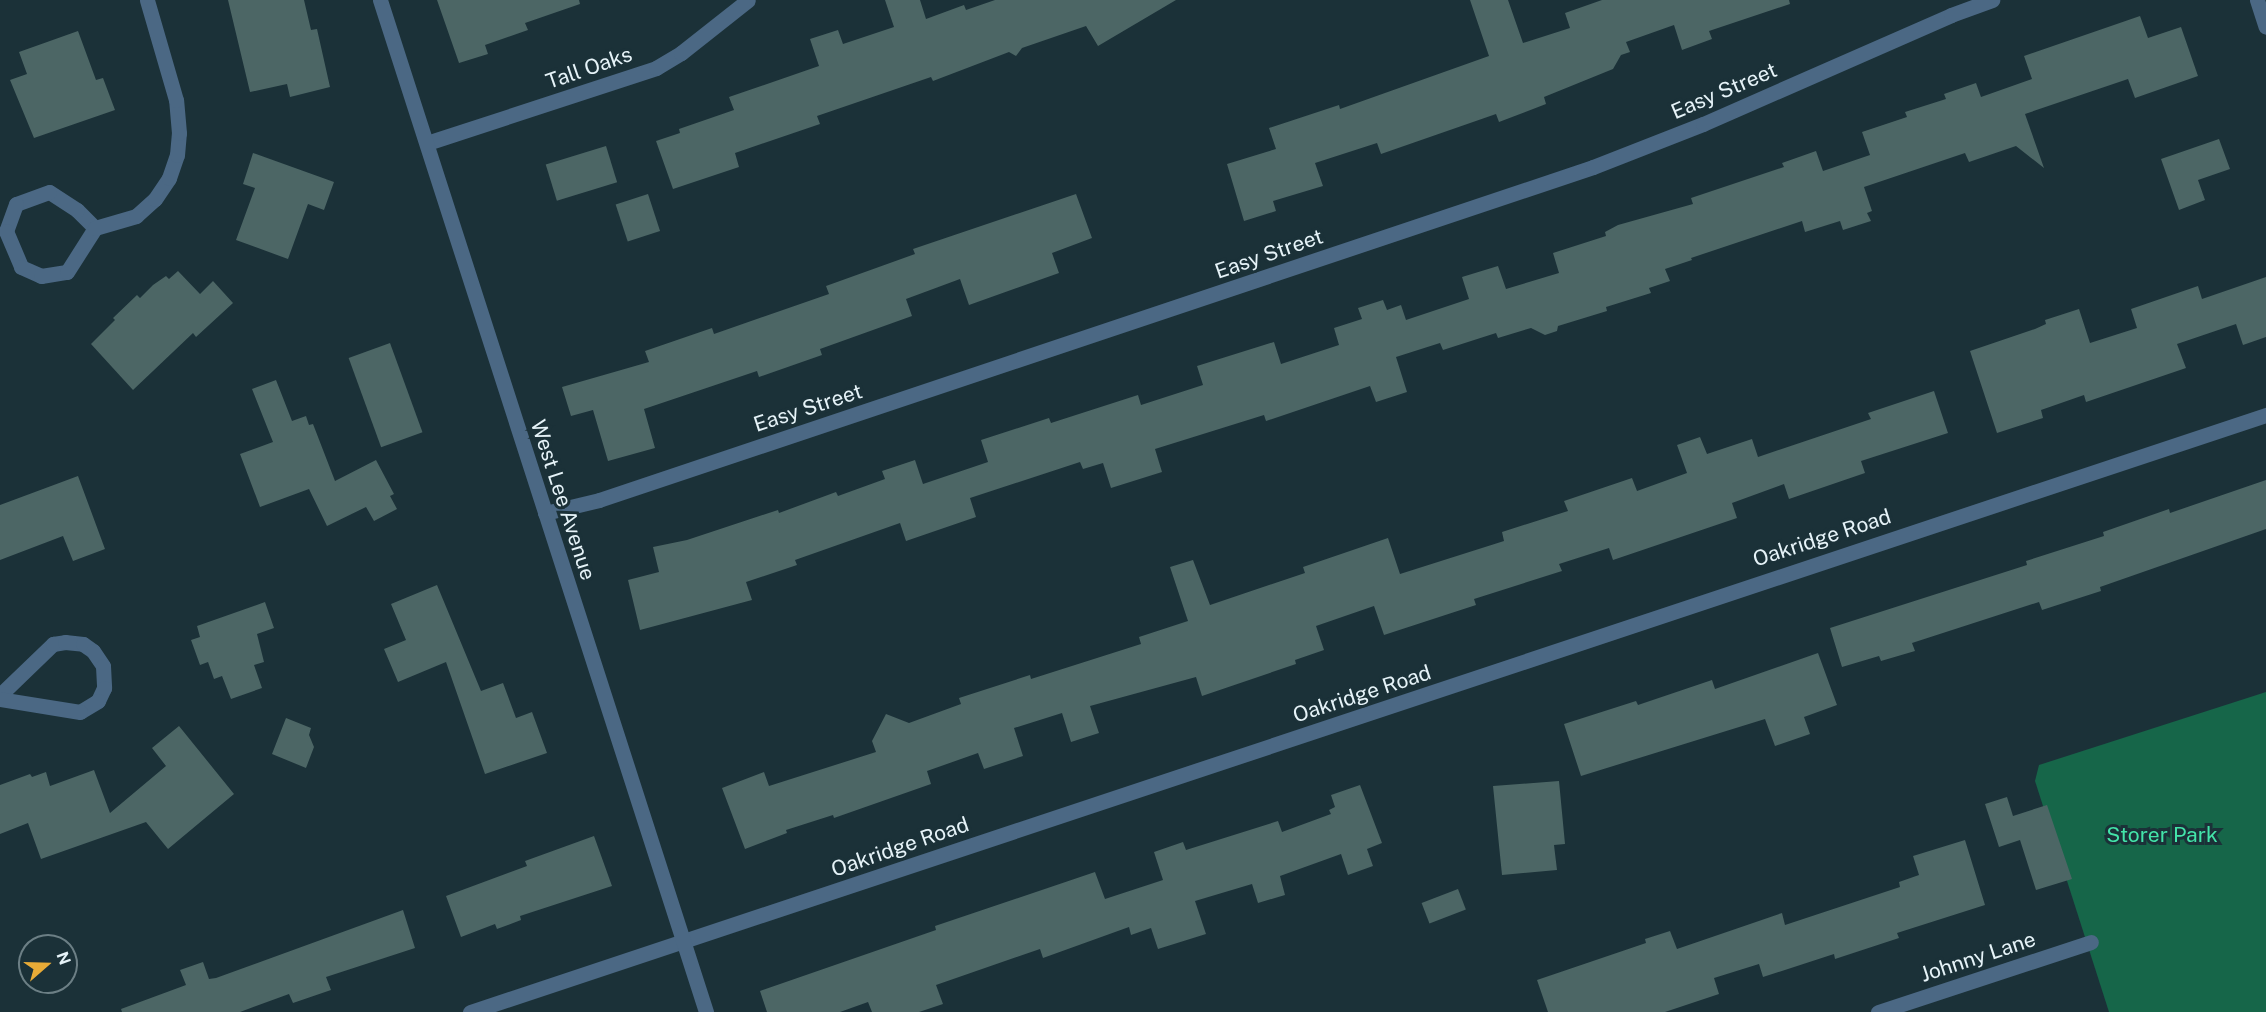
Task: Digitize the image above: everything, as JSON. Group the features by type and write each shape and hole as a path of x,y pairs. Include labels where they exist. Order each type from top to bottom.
{"street":[{"path":"95,228 77,210 49,192 16,204 6,231 21,267 41,276 67,272 95,228 136,216 149,205 169,178 177,155 179,133 176,100 147,0"},
{"name":"West Lee Avenue","path":"380,0 706,1012"},
{"name":"Tall Oaks","path":"427,143 656,68 681,53 747,0"},
{"name":"Easy Street","path":"545,513 599,500 1593,167 1703,124 1951,15 1992,0"},
{"path":"2257,0 2266,27"},
{"name":"Oakridge Road","path":"470,1012 2266,414"},
{"path":"65,642 83,644 93,651 103,666 104,688 98,701 80,712 0,697 54,644 65,642"},
{"name":"Johnny Lane","path":"1878,1012 2091,942"}],"green space":[{"name":"Storer Park","path":"2266,692 2266,1012 2109,1012 2035,781 2039,765"}],"building":[{"path":"228,0 304,0 311,30 317,29 330,87 290,97 287,84 250,92"},
{"path":"437,0 579,0 580,4 525,23 528,30 485,45 488,54 459,63"},
{"path":"885,0 920,0 926,19 964,5 966,10 995,0 1176,0 1098,46 1086,26 1022,48 1016,56 1009,52 933,81 931,77 817,116 820,124 735,153 739,167 673,189 656,141 680,133 679,129 734,110 729,97 819,66 810,39 838,30 843,44 894,27"},
{"path":"1470,0 1508,0 1523,43 1570,28 1565,13 1602,0 1789,0 1790,4 1709,31 1712,39 1682,50 1674,25 1626,42 1630,52 1621,55 1613,69 1544,97 1546,104 1499,122 1496,114 1381,154 1377,143 1315,163 1323,186 1273,201 1276,211 1244,221 1227,164 1276,149 1269,128 1339,105 1340,109 1489,56"},
{"path":"2140,16 2148,38 2181,27 2198,76 2135,98 2128,79 2025,114 2044,168 2016,146 1969,162 1965,153 1864,187 1872,211 1867,213 1871,221 1843,230 1840,221 1805,232 1802,221 1691,258 1692,260 1665,269 1670,281 1649,288 1651,293 1606,307 1607,311 1558,326 1557,331 1545,335 1531,328 1498,338 1496,333 1443,350 1440,343 1396,357 1407,392 1376,402 1370,386 1266,421 1264,415 1155,449 1162,472 1111,488 1103,463 1083,469 1080,462 970,498 976,517 906,541 900,523 795,560 797,565 746,582 752,600 640,630 628,580 659,572 653,547 687,540 778,510 779,513 836,492 838,496 885,479 882,471 915,460 923,484 988,462 981,440 1049,418 1051,423 1138,395 1141,405 1203,385 1197,366 1274,342 1281,364 1339,345 1334,328 1362,319 1358,308 1383,300 1387,310 1401,305 1406,320 1469,299 1462,277 1498,266 1506,289 1559,273 1553,253 1606,236 1605,232 1618,225 1693,204 1691,198 1784,167 1782,163 1816,151 1823,171 1870,155 1862,132 1907,117 1905,112 1946,99 1944,94 1976,83 1981,97 2032,79 2024,56"},
{"path":"78,31 96,80 103,78 115,110 34,138 10,80 27,74 19,52"},
{"path":"2219,139 2230,169 2198,180 2205,200 2179,210 2161,159"},
{"path":"606,146 617,182 557,201 546,164"},
{"path":"253,153 334,182 324,210 308,204 288,259 236,240 255,188 243,184"},
{"path":"648,194 660,231 628,242 616,205"},
{"path":"1076,194 1092,238 1052,253 1059,273 969,305 960,279 906,299 912,316 820,349 822,355 759,377 757,371 644,409 655,448 608,461 593,410 571,416 562,387 649,362 645,351 712,328 714,334 829,294 826,286 915,254 913,249"},
{"path":"178,271 200,294 213,281 233,303 196,337 193,333 133,390 91,344 137,295 140,298 153,285 166,276 169,279"},
{"path":"2266,277 2266,337 2243,345 2236,324 2177,344 2186,368 2086,402 2084,395 2041,410 2043,418 1997,433 1970,351 2035,329 2046,324 2045,320 2079,309 2090,343 2137,328 2131,309 2198,286 2202,299"},
{"path":"390,343 422,432 381,447 349,358"},
{"path":"276,380 292,421 306,416 309,425 313,424 335,481 376,460 394,494 390,496 397,509 374,521 366,507 327,526 309,489 260,507 240,454 273,442 252,389"},
{"path":"1934,391 1948,433 1861,461 1865,473 1789,499 1784,484 1732,503 1737,518 1613,560 1609,548 1559,564 1562,571 1474,599 1476,605 1384,635 1374,606 1316,626 1324,650 1295,660 1296,664 1202,696 1196,677 1090,706 1099,733 1071,742 1062,713 1014,728 1023,756 984,769 978,753 927,771 931,784 834,818 833,815 786,830 787,833 745,849 722,788 764,772 769,786 876,752 872,741 886,714 909,723 961,704 959,698 1030,675 1031,679 1141,644 1139,637 1188,621 1170,567 1193,560 1210,605 1305,573 1303,567 1388,538 1400,574 1504,541 1502,532 1568,511 1564,501 1632,478 1637,491 1687,473 1677,445 1700,437 1707,454 1752,439 1758,457 1871,419 1868,413"},
{"path":"78,476 105,549 73,561 63,536 0,560 0,505"},
{"path":"2266,480 2266,529 2100,587 2101,591 2042,610 2039,602 1912,643 1915,651 1881,661 1879,656 1842,667 1830,628 2027,565 2026,561 2104,536 2103,532 2169,509 2170,513"},
{"path":"437,585 481,691 503,683 516,718 532,712 547,753 485,774 446,662 398,682 384,649 406,640 391,604"},
{"path":"265,602 274,628 257,634 264,662 254,665 262,688 231,699 222,676 214,679 208,662 200,665 191,640 200,637 197,626"},
{"path":"1818,653 1837,705 1804,717 1810,734 1775,746 1765,719 1581,776 1564,724 1636,701 1638,705 1712,680 1715,689"},
{"path":"286,718 311,728 309,735 314,747 306,768 272,754"},
{"path":"179,726 234,794 168,849 146,822 41,859 28,823 0,834 0,785 30,774 32,777 46,772 50,786 94,770 110,813 166,766 152,748"},
{"path":"1559,781 1565,844 1554,845 1557,870 1502,875 1493,786"},
{"path":"1360,785 1382,843 1367,849 1373,866 1348,875 1341,854 1280,876 1285,895 1258,903 1252,884 1195,901 1206,934 1158,949 1151,928 1131,935 1129,927 1043,958 1040,949 936,985 943,1004 919,1012 872,1012 868,1002 840,1012 767,1012 760,991 936,930 935,926 1095,872 1105,899 1163,880 1154,852 1183,842 1186,850 1278,821 1282,832 1331,814 1329,810 1335,807 1331,795"},
{"path":"2007,797 2013,816 2047,805 2072,879 2036,890 2020,840 1999,847 1985,804"},
{"path":"594,836 612,886 520,916 521,920 497,929 495,924 461,937 446,896 527,866 525,861"},
{"path":"1965,840 1985,905 1897,933 1899,938 1835,959 1834,954 1763,977 1759,964 1714,978 1719,994 1665,1012 1548,1012 1537,980 1646,943 1645,939 1670,931 1677,949 1782,913 1785,925 1900,887 1899,882 1919,875 1913,856"},
{"path":"1458,889 1466,910 1429,924 1422,903"},
{"path":"403,910 415,948 326,977 331,990 293,1003 289,994 240,1012 122,1012 121,1009 186,985 180,970 203,962 209,979 216,978"}]}
